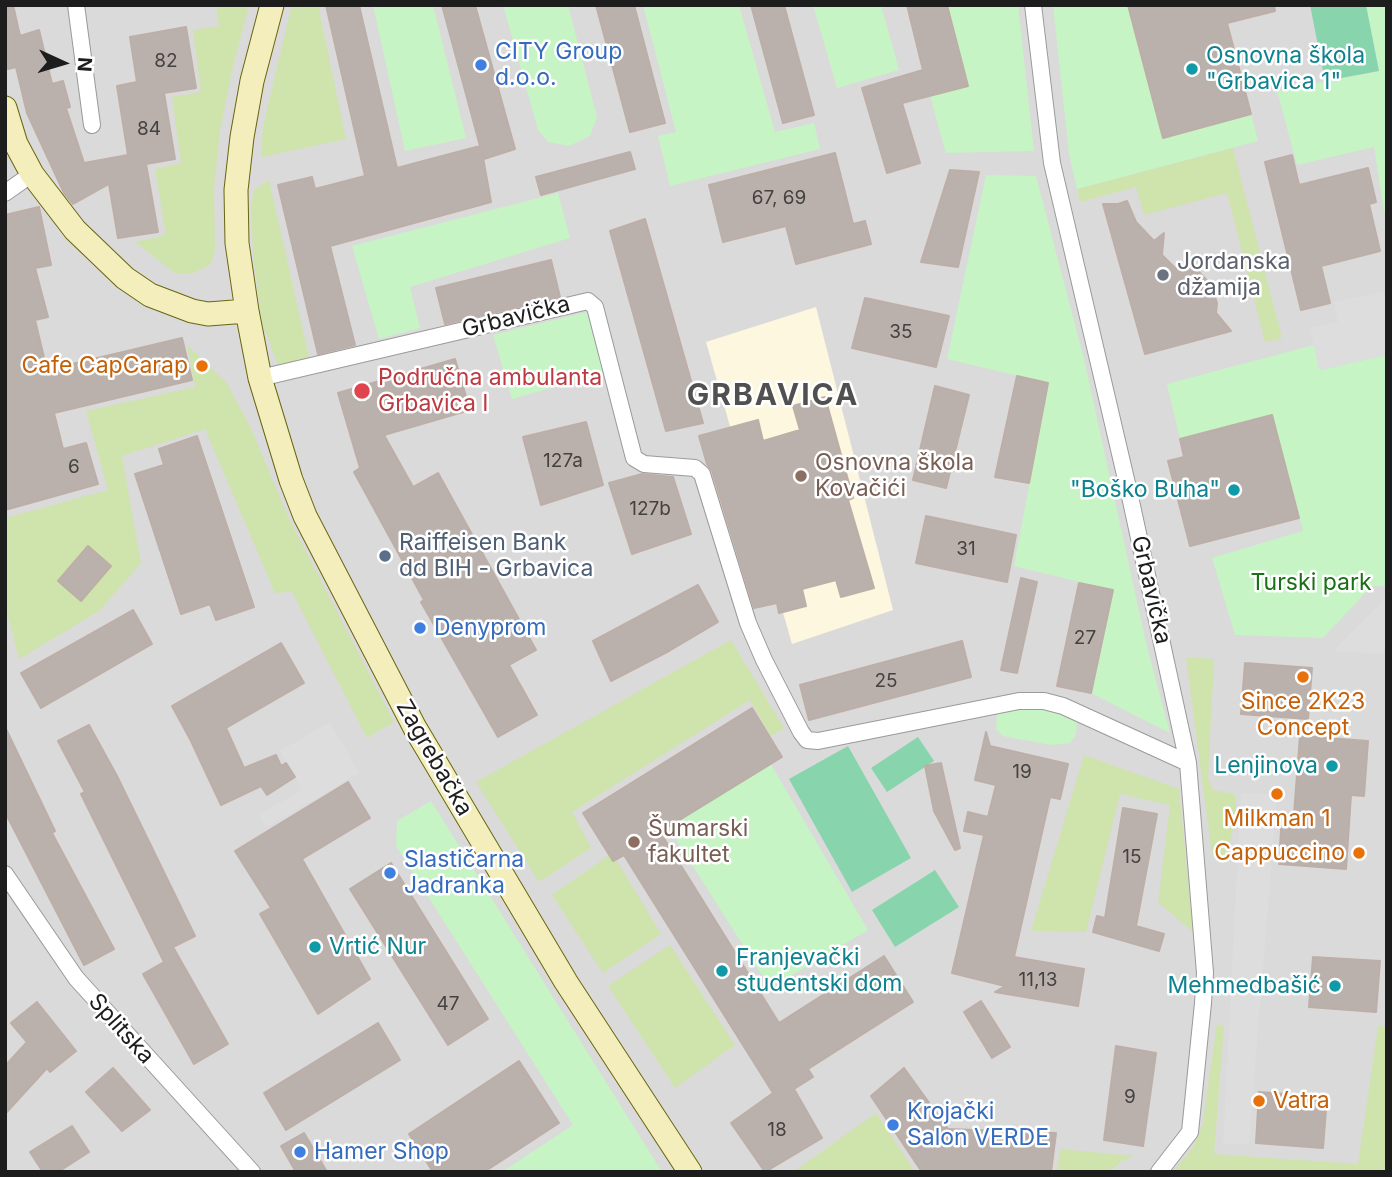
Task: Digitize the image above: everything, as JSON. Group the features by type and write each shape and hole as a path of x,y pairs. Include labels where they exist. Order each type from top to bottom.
{"main road":[{"path":"5,108 11,145 75,229 125,278 150,295 192,311 208,314 247,312 237,243 236,190 248,103 272,5"},
{"name":"Zagrebačka","path":"247,312 260,378 291,480 305,516 415,728 566,982 690,1172"}],"street":[{"path":"76,5 92,125"},
{"name":"Grbavička","path":"1033,5 1052,163 1164,644 1188,763 1205,973 1203,1003 1190,1132 1159,1172"},
{"path":"5,193 32,174"},
{"name":"Grbavička","path":"260,378 588,301 595,307 634,458 644,464 695,468 702,474 748,623 776,684 807,740 818,741 1019,701 1044,701 1063,706 1188,763"},
{"name":"Splitska","path":"5,874 76,978 252,1172"}],"shaded area":[{"path":"5,5 1387,5 1387,1172 5,1172"},
{"path":"1387,291 1387,355 1319,370 1310,328 1338,322 1334,302"},
{"name":"Osnovna škola Kovačići","path":"816,307 893,610 792,644 706,342"},
{"path":"1387,599 1387,654 1334,651 1383,600"},
{"path":"330,722 359,773 266,828 258,815 302,790 280,751"},
{"path":"1241,793 1277,794 1249,1143 1223,1145"}],"green space":[{"path":"216,5 249,5 220,131 214,188 215,250 211,264 191,274 175,273 135,242 166,235 155,169 181,163 172,97 201,92 193,30 219,26"},
{"path":"292,5 318,5 346,139 262,157 261,140 267,109"},
{"path":"373,5 433,5 466,138 405,151"},
{"path":"503,5 568,5 597,117 590,136 569,146 548,142 538,130"},
{"path":"643,5 739,5 775,132 814,123 820,149 670,186 658,136 676,132"},
{"path":"813,5 881,5 899,70 837,88"},
{"path":"947,5 1018,5 1034,151 946,153 930,96 968,86"},
{"path":"1053,5 1128,5 1163,138 1251,114 1258,141 1077,189 1069,154"},
{"path":"1310,5 1366,5 1379,71 1325,81"},
{"path":"1366,5 1387,5 1387,229 1374,147 1297,165 1277,91 1379,71"},
{"path":"1233,148 1282,338 1265,342 1227,193 1144,215 1136,187 1080,202 1077,189"},
{"path":"986,175 1036,176 1084,359 1146,643 1170,733 1091,693 1113,590 1014,566 1048,383 947,359"},
{"path":"269,180 309,357 279,367 262,323 253,254 251,207 254,190"},
{"path":"558,193 570,238 410,287 420,328 379,339 352,246"},
{"path":"587,312 604,373 512,399 493,335"},
{"path":"187,345 226,382 250,426 289,519 394,722 367,738 292,592 275,593 205,429 122,456 141,563 99,611 19,659 5,605 5,518 108,490 86,411 195,387"},
{"name":"Turski park","path":"1314,345 1320,370 1387,355 1387,586 1372,586 1323,638 1235,635 1212,558 1303,531 1273,416 1180,439 1167,384"},
{"path":"731,640 784,728 771,736 750,700 572,812 591,848 539,882 476,782"},
{"path":"1186,657 1214,659 1208,778 1213,790 1235,794 1237,817 1225,855 1217,858 1212,855"},
{"path":"1010,707 1028,707 1067,714 1077,721 1076,735 1070,743 1052,745 1003,736 996,729 997,715"},
{"path":"918,737 934,761 887,792 871,768"},
{"path":"848,746 911,858 852,892 789,779"},
{"path":"1084,755 1179,789 1193,932 1158,902 1170,805 1120,794 1086,932 1031,931"},
{"path":"769,761 868,930 770,988 667,825"},
{"path":"431,801 662,1172 502,1172 573,1125 396,846 397,821"},
{"path":"612,853 661,934 603,973 552,895"},
{"path":"935,870 959,907 895,947 872,910"},
{"path":"670,945 735,1045 675,1088 608,986"},
{"path":"1217,1024 1224,1026 1214,1154 1358,1164 1378,1026 1387,1027 1387,1172 1173,1172 1193,1147 1202,1127"},
{"path":"876,1113 915,1172 793,1172"},
{"path":"1060,1149 1134,1156 1120,1162 1109,1172 1057,1172"}],"building":[{"path":"5,5 13,5 20,36 39,30 52,84 63,81 70,107 66,108 84,163 128,155 117,86 137,82 130,37 186,27 196,88 164,93 175,159 146,164 158,232 118,238 109,184 73,204 64,193 27,113 16,67 8,69 5,58"},
{"path":"326,5 359,5 397,168 480,146 442,5 475,5 515,149 484,159 482,152 491,202 330,246 355,345 318,354 278,185 312,177 315,189 365,176"},
{"path":"596,5 634,5 665,123 630,132"},
{"path":"751,5 784,5 814,115 783,123"},
{"path":"907,5 947,5 968,86 902,103 920,163 887,173 862,88 923,70"},
{"name":"Osnovna škola \"Grbavica 1\"","path":"1128,5 1274,5 1275,11 1227,23 1251,114 1163,138"},
{"path":"630,152 635,169 541,195 536,177"},
{"path":"835,153 853,224 865,221 871,244 796,264 786,226 723,242 709,185"},
{"path":"1292,155 1299,185 1368,168 1376,202 1369,204 1380,251 1321,266 1330,303 1301,310 1265,162"},
{"path":"950,170 979,172 958,267 921,262"},
{"name":"Jordanska džamija","path":"1127,201 1136,222 1154,241 1164,233 1162,255 1175,268 1183,267 1199,272 1211,285 1217,303 1216,313 1231,331 1145,354 1103,204"},
{"path":"39,207 51,265 35,268 48,317 35,320 47,370 182,338 192,380 54,413 63,449 86,443 98,484 5,510 5,215"},
{"path":"645,219 703,423 666,431 610,231"},
{"path":"551,260 560,297 445,324 436,288"},
{"path":"865,298 949,316 936,367 852,348"},
{"path":"455,359 470,410 384,435 413,487 438,473 536,650 509,665 537,715 498,737 421,602 424,600 354,472 360,468 338,393"},
{"path":"1017,376 1048,383 1029,483 995,477"},
{"path":"935,386 969,395 946,488 913,480"},
{"path":"825,397 853,498 848,500 874,588 841,597 836,580 802,589 806,606 779,613 777,603 754,608 699,436 758,420 763,441 800,430 793,406"},
{"name":"\"Boško Buha\"","path":"1272,415 1299,518 1190,546 1168,461 1184,457 1180,439"},
{"path":"586,422 603,485 541,505 523,437"},
{"path":"197,436 254,607 216,620 210,604 181,614 135,474 164,465 159,449"},
{"path":"642,474 673,477 691,534 632,554 609,483"},
{"path":"926,516 1016,535 1007,582 916,563"},
{"path":"88,546 111,566 81,601 58,581"},
{"path":"1021,578 1037,582 1017,673 1001,670"},
{"path":"1079,583 1113,590 1091,693 1057,686"},
{"path":"698,585 718,622 611,681 593,641"},
{"path":"133,610 152,644 41,708 21,673"},
{"path":"962,641 971,677 809,720 800,685"},
{"path":"281,643 304,683 226,728 244,768 276,755 281,766 286,763 295,777 267,795 261,786 221,805 172,706"},
{"path":"1245,663 1312,668 1308,719 1241,714"},
{"path":"752,708 782,757 660,832 779,1023 884,956 913,1002 808,1069 813,1077 794,1089 822,1138 765,1172 731,1123 773,1093 624,855 613,861 583,813"},
{"path":"89,725 117,776 195,936 173,947 228,1044 194,1064 143,974 164,962 81,794 85,792 58,741"},
{"path":"5,727 55,831 52,833 114,949 84,965 5,812"},
{"path":"986,732 990,746 1068,764 1060,799 1050,797 1014,957 1084,969 1078,1006 995,992 1005,986 952,973 984,835 964,831 968,812 988,817 996,785 975,780"},
{"path":"1300,736 1368,741 1364,796 1351,795 1346,869 1279,864 1282,813 1294,814"},
{"path":"941,763 960,848 955,850 934,811 925,766"},
{"path":"348,782 370,818 302,859 370,979 318,1014 260,914 271,908 235,851"},
{"path":"1123,808 1157,814 1136,926 1164,934 1159,951 1093,932 1097,916 1105,918"},
{"path":"391,863 488,1019 448,1045 350,889"},
{"name":"Mehmedbašić","path":"1313,957 1380,961 1376,1012 1309,1007"},
{"path":"981,1001 1010,1047 992,1058 964,1012"},
{"path":"37,1002 76,1051 50,1072 47,1068 5,1114 5,1066 27,1042 11,1023"},
{"path":"378,1023 400,1060 286,1130 264,1093"},
{"path":"1116,1046 1156,1053 1143,1146 1104,1140"},
{"path":"519,1061 559,1123 484,1172 433,1172 409,1134"},
{"path":"113,1068 150,1110 122,1131 86,1092"},
{"path":"904,1068 948,1129 1056,1133 1051,1172 922,1172 871,1096"},
{"path":"1259,1092 1327,1097 1323,1148 1256,1143"},
{"path":"72,1126 89,1152 58,1172 43,1172 30,1152"},
{"name":"Hamer Shop","path":"304,1133 327,1172 296,1172 281,1146"}],"place":[{"name":"CITY Group d.o.o.","path":"481,65"},
{"name":"Osnovna škola \"Grbavica 1\"","path":"1192,69"},
{"name":"Jordanska džamija","path":"1163,275"},
{"name":"Cafe CapCarap","path":"202,366"},
{"name":"Područna ambulanta Grbavica I","path":"362,391"},
{"name":"Osnovna škola Kovačići","path":"801,476"},
{"name":"\"Boško Buha\"","path":"1234,490"},
{"name":"Raiffeisen Bank dd BIH - Grbavica","path":"385,556"},
{"name":"Denyprom","path":"420,628"},
{"name":"Since 2K23 Concept","path":"1303,677"},
{"name":"Lenjinova","path":"1332,766"},
{"name":"Milkman 1","path":"1277,794"},
{"name":"Šumarski fakultet","path":"634,842"},
{"name":"Cappuccino","path":"1359,853"},
{"name":"Slastičarna Jadranka","path":"390,873"},
{"name":"Vrtić Nur","path":"315,947"},
{"name":"Franjevački studentski dom","path":"722,971"},
{"name":"Mehmedbašić","path":"1335,986"},
{"name":"Vatra","path":"1259,1101"},
{"name":"Krojački Salon VERDE","path":"893,1125"},
{"name":"Hamer Shop","path":"300,1152"}],"district":[{"name":"GRBAVICA","path":"773,396"}]}
